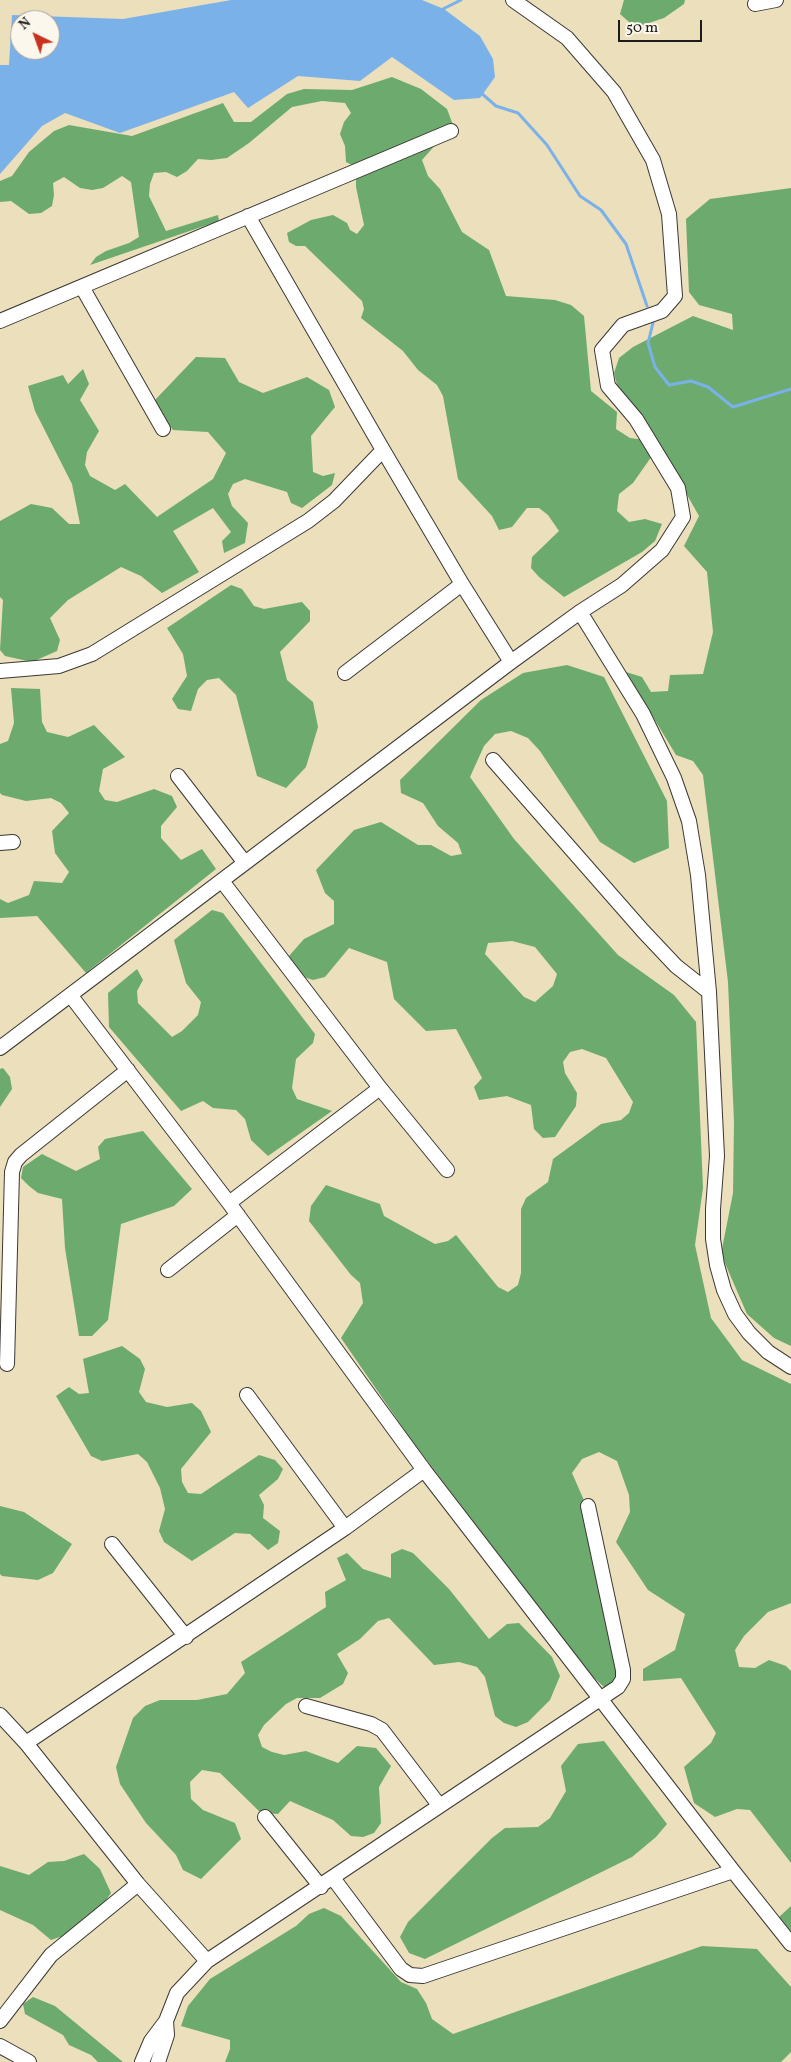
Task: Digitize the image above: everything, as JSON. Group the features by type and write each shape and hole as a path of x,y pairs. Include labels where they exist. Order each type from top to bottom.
{"street":[{"path":"0,1048 511,662 580,612 622,585 662,550 683,517 678,488 636,419 608,386 602,350 623,325 662,311 674,296 669,214 653,160 614,92 567,38 513,0"},
{"path":"755,4 776,0"},
{"path":"0,321 451,131"},
{"path":"248,216 462,584 511,662"},
{"path":"82,287 163,428"},
{"path":"0,671 59,666 92,654 308,521 334,501 383,450"},
{"path":"345,673 462,584"},
{"path":"580,612 643,714 674,778 689,821 698,875 709,992 717,1156 713,1239 717,1265 724,1290 735,1314 749,1333 768,1352 791,1367"},
{"path":"493,760 643,932 676,966 709,992"},
{"path":"178,776 245,863"},
{"path":"222,881 380,1088 447,1170"},
{"path":"71,996 238,1215 424,1470 732,1871 791,1944"},
{"path":"7,1364 12,1172 15,1162 21,1155 128,1070"},
{"path":"229,1203 380,1088"},
{"path":"168,1270 238,1215"},
{"path":"247,1395 345,1528"},
{"path":"26,1744 345,1528 424,1470"},
{"path":"142,2062 151,2041 166,2021 178,1993 207,1961 321,1887 439,1805 602,1700 618,1687 623,1679 623,1670 588,1506"},
{"path":"112,1544 186,1637"},
{"path":"306,1706 372,1724 382,1730 439,1805"},
{"path":"0,1714 138,1884 207,1961"},
{"path":"265,1818 321,1887"},
{"path":"333,1878 401,1970 410,1975 424,1976 732,1871"},
{"path":"0,2022 51,1955 138,1884"},
{"path":"158,2062 167,2035 166,2021"},
{"path":"0,2046 29,2062"}],"green space":[{"path":"624,0 685,0 684,4 664,18 640,26 629,22 620,14"},
{"path":"392,77 421,89 447,109 453,125 422,160 428,176 440,189 462,232 489,250 506,296 555,300 571,305 584,316 591,391 617,412 616,429 630,438 646,440 654,453 633,483 619,494 617,511 629,522 645,519 662,524 655,541 642,552 564,597 531,568 532,557 559,531 548,515 539,508 527,508 512,527 499,530 492,516 458,479 443,396 437,385 418,370 403,351 361,318 364,309 362,301 305,246 296,246 289,242 287,233 311,220 333,215 347,223 350,230 357,234 364,225 356,187 356,167 346,162 345,146 340,134 344,122 351,113 345,103 322,101 292,107 249,143 227,158 198,159 187,171 177,177 166,172 154,173 150,184 149,196 166,231 218,215 219,221 90,265 96,257 106,251 129,243 139,237 131,182 122,176 103,188 92,190 80,188 64,177 53,183 54,195 52,206 41,213 29,214 11,201 0,202 0,181 12,176 29,152 54,131 69,125 132,136 223,103 234,122 251,122 287,94 304,89 352,90"},
{"path":"791,188 791,1346 774,1338 747,1314 721,1254 733,1193 734,1122 728,982 703,775 693,761 676,755 626,672 642,677 651,692 668,691 670,675 703,674 713,632 707,572 684,546 699,516 642,415 618,389 614,373 619,358 633,347 693,316 733,330 732,314 699,305 689,292 686,219 710,199"},
{"path":"196,357 225,358 239,382 263,393 307,377 329,390 335,407 311,436 313,472 323,476 335,473 332,485 302,508 291,503 287,492 245,479 233,484 228,494 232,506 248,523 245,543 224,553 222,541 231,532 213,508 173,531 199,572 162,593 141,576 121,567 68,600 50,618 60,640 57,651 32,662 5,656 0,650 3,600 0,597 0,521 31,504 52,508 69,524 80,524 72,484 35,411 28,386 63,375 68,384 83,369 89,384 80,400 99,431 87,452 85,465 90,476 115,490 125,484 157,517 213,479 226,453 208,432 173,430 157,411 155,400"},
{"path":"231,585 242,589 254,606 264,609 302,602 310,611 310,621 280,652 287,680 313,702 318,727 306,767 286,788 257,776 236,695 219,678 207,680 198,689 191,711 178,709 172,699 187,676 183,654 167,628"},
{"path":"567,665 604,677 667,801 669,848 634,863 600,842 540,751 528,738 511,731 495,734 484,746 470,777 514,839 618,955 674,995 696,1022 703,1188 695,1245 711,1318 742,1360 791,1384 791,1603 768,1612 744,1636 735,1650 739,1667 755,1668 769,1660 786,1666 791,1671 791,1863 750,1810 737,1809 715,1817 694,1803 684,1767 711,1743 716,1733 681,1678 643,1681 643,1669 675,1650 685,1614 648,1590 616,1542 630,1512 629,1495 617,1461 599,1452 582,1459 572,1473 586,1505 619,1679 604,1687 592,1676 412,1441 341,1338 363,1303 360,1283 351,1275 309,1221 311,1206 326,1185 380,1204 384,1216 435,1244 448,1241 456,1235 498,1287 508,1292 518,1285 521,1273 521,1209 526,1198 548,1182 553,1159 601,1124 621,1120 629,1113 633,1102 606,1058 582,1049 570,1052 563,1062 565,1073 577,1093 576,1106 555,1137 543,1138 534,1129 531,1105 507,1096 479,1100 474,1087 482,1078 456,1029 426,1031 394,999 387,962 349,948 325,977 313,980 301,976 289,956 304,939 334,924 334,901 325,893 316,870 354,830 381,822 418,845 431,845 451,856 462,854 458,843 438,826 423,803 401,793 400,780 481,700 523,673","holes":["512,941 535,947 557,974 553,986 535,1002 524,997 485,954 488,943"]},
{"path":"11,688 40,689 42,722 47,732 68,737 94,725 125,757 103,769 99,791 105,800 117,802 154,789 172,796 177,807 161,826 161,838 181,860 202,849 216,869 86,973 37,916 0,918 0,899 8,903 29,895 34,881 62,883 69,872 55,853 52,831 69,813 61,803 51,798 26,801 0,793 0,744 8,741 14,723"},
{"path":"212,910 223,913 315,1034 313,1043 296,1059 292,1088 297,1099 332,1111 268,1156 251,1140 245,1119 236,1110 213,1108 203,1101 181,1111 109,1027 108,993 137,969 143,980 137,991 138,1003 172,1037 182,1031 198,1015 201,1002 186,983 174,940"},
{"path":"3,1068 10,1077 12,1089 0,1107 0,1069"},
{"path":"143,1131 192,1189 174,1206 121,1224 108,1320 92,1336 79,1336 65,1248 62,1199 38,1193 29,1186 21,1178 23,1167 42,1154 76,1171 100,1159 98,1147 105,1139"},
{"path":"122,1346 140,1359 145,1369 139,1392 146,1402 167,1407 192,1403 201,1411 211,1432 181,1469 182,1482 188,1493 201,1494 259,1455 275,1460 283,1469 278,1479 259,1495 264,1505 263,1518 280,1531 278,1543 268,1550 250,1534 235,1533 192,1561 164,1542 159,1531 165,1509 160,1488 147,1462 138,1454 102,1461 91,1456 56,1396 69,1387 79,1394 89,1393 83,1359"},
{"path":"0,1506 24,1512 72,1544 53,1573 38,1580 2,1576 0,1574"},
{"path":"402,1549 413,1553 449,1589 489,1639 507,1624 519,1623 552,1657 560,1676 550,1700 528,1722 516,1727 504,1723 495,1716 485,1677 477,1667 459,1662 434,1665 389,1618 378,1621 360,1639 337,1654 348,1673 343,1684 320,1698 297,1698 286,1704 264,1725 258,1735 262,1747 272,1752 284,1755 306,1751 338,1763 357,1746 376,1748 391,1766 379,1787 381,1823 374,1833 363,1837 351,1836 333,1820 290,1801 278,1814 261,1813 220,1773 202,1770 190,1782 191,1799 203,1810 235,1823 241,1839 201,1879 183,1870 176,1855 146,1823 120,1784 116,1767 133,1718 145,1706 160,1700 197,1700 227,1694 245,1673 241,1662 326,1607 325,1592 346,1580 337,1558 347,1553 363,1569 391,1578 391,1554"},
{"path":"604,1741 667,1824 656,1837 632,1857 425,1959 409,1953 400,1937 408,1922 492,1838 505,1828 538,1827 550,1818 566,1791 561,1766 578,1744"},
{"path":"84,1854 100,1869 111,1893 104,1903 63,1936 51,1940 33,1925 0,1910 0,1866 29,1875 48,1862 64,1861"},
{"path":"791,1906 791,1931 786,1928 779,1917"},
{"path":"324,1908 341,1916 401,1982 417,1989 426,2003 432,2019 453,2034 702,1946 757,1949 791,1987 791,2052 781,2062 225,2062 230,2049 230,2040 181,2026 188,2006 210,1979 296,1926 309,1914"},
{"path":"33,1997 55,2006 123,2062 98,2062 91,2055 69,2045 63,2035 25,2014 23,2004"}],"water":[{"path":"231,0 422,0 444,9 480,36 493,59 495,77 480,98 454,100 392,57 360,81 298,76 248,108 234,92 120,133 65,113 42,126 0,174 0,65 9,65 10,48 10,60 60,60 60,17 123,19"}],"waterway":[{"path":"441,10 461,0"},
{"path":"480,92 496,106 518,113 547,145 580,196 601,210 626,244 647,306"},
{"path":"653,323 648,343 655,367 669,385 691,381 708,387 733,407 791,389"}]}
